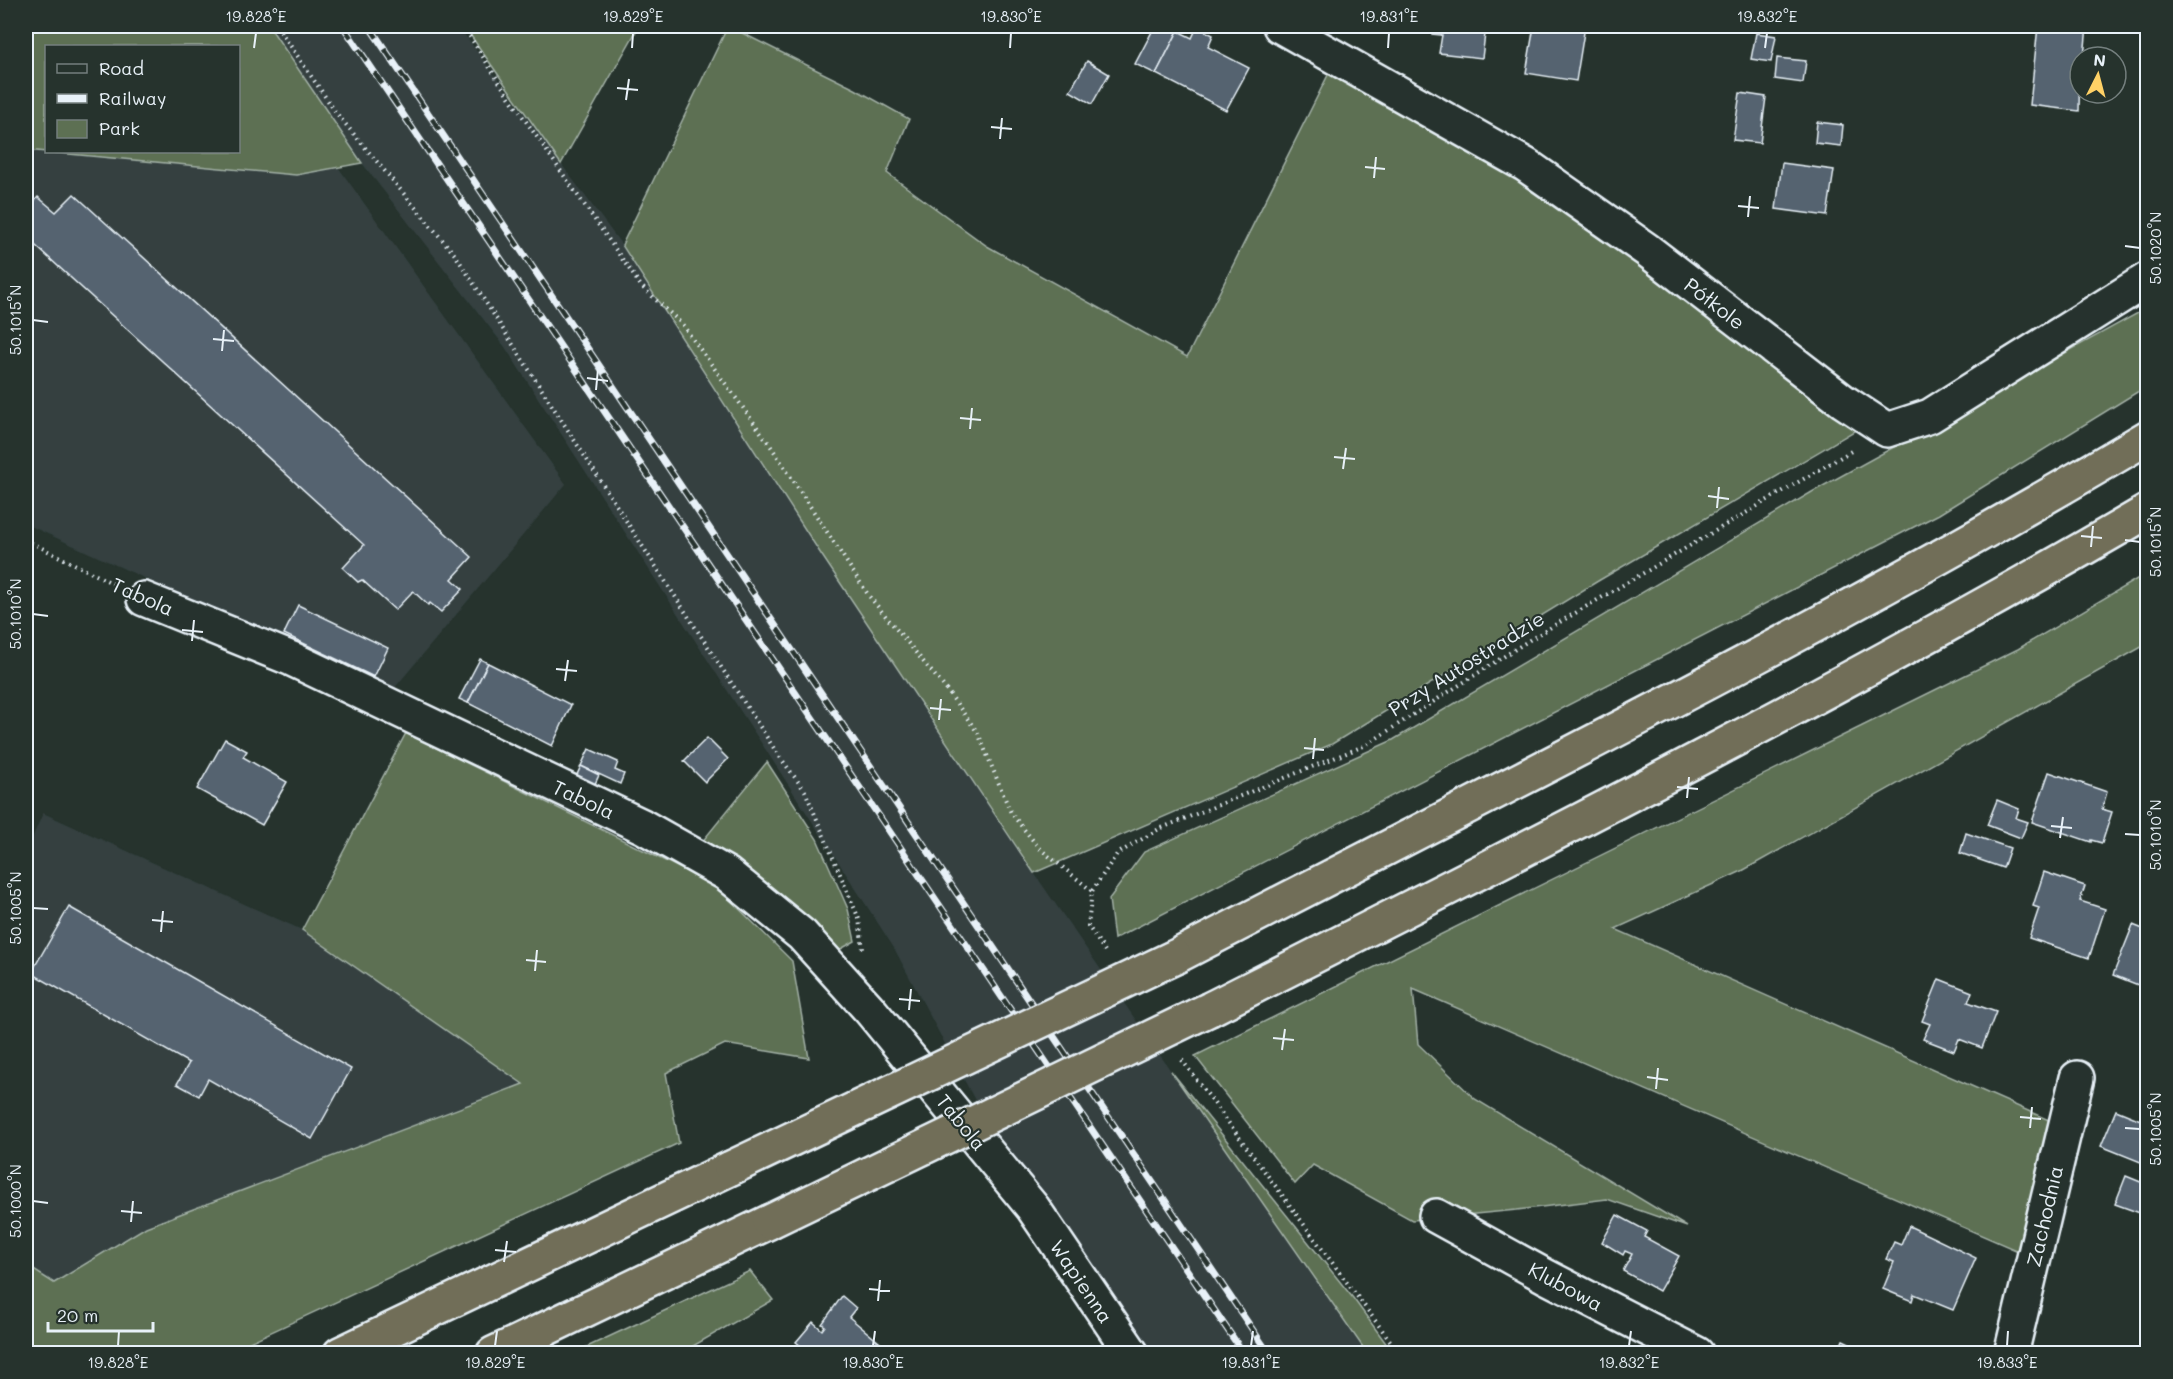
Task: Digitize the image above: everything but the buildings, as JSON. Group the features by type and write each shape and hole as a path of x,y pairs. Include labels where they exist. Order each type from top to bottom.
{"highway":[{"path":"340,1353 1175,957 1763,654 2061,489 2148,437"},
{"path":"493,1353 1210,1009 1527,849 1796,708 2148,511"}],"street":[{"name":"Półkole","path":"1280,26 1526,165 1647,250 1843,401 1887,430"},
{"path":"1887,430 1930,416 2148,279"},
{"name":"Tabola","path":"144,599 292,659 642,826 727,874 802,934 870,1010 1033,1208"},
{"name":"Zachodnia","path":"2011,1353 2077,1078"},
{"name":"Wapienna","path":"1033,1208 1132,1353"},
{"name":"Klubowa","path":"1436,1216 1547,1277 1697,1353"}],"path":[{"path":"277,26 337,114 456,256 712,653 805,791 859,919 863,954"},
{"path":"463,26 507,94 641,285 694,340 768,442 869,596 978,733 1011,813 1039,848 1092,891"},
{"name":"Przy Autostradzie","path":"1108,955 1088,926 1092,891 1117,854 1159,829 1366,745 1531,639 1887,430"},
{"name":"Tabola","path":"26,540 144,599"},
{"path":"1176,1052 1400,1353"}],"shaded area":[{"path":"269,26 458,26 642,272 819,551 1034,873 1171,1071 1353,1298 1393,1353 1143,1353 994,1136 894,948 505,347 362,163"},
{"path":"26,150 296,175 338,167 566,484 392,691 26,524"},
{"path":"43,813 302,930 524,1084 146,1227 54,1284 26,1265 26,1189 28,1188 26,1184 26,852"}],"green space":[{"path":"26,26 269,26 362,163 296,175 59,153 240,153 240,45 45,45 45,152 26,150"},
{"path":"464,26 639,26 561,164"},
{"path":"728,26 855,89 909,119 887,173 987,246 1187,357 1330,71 1500,163 1647,262 1856,430 1598,581 1332,744 1034,873 819,551 622,245"},
{"path":"2147,308 2147,386 1939,514 1114,939 1109,899 1144,852 1393,740 1812,492"},
{"path":"2147,573 2147,644 1742,871 1615,929 2051,1121 2018,1251 1413,989 1418,1044 1475,1099 1687,1227 1607,1199 1412,1220 1313,1165 1295,1184 1195,1056 2018,649"},
{"path":"406,733 716,886 792,961 809,1058 725,1044 666,1073 679,1143 226,1353 26,1353 26,1265 54,1283 146,1227 523,1084 302,930"},
{"path":"767,762 817,839 848,909 855,941 839,950 777,897 701,843"},
{"path":"1171,1071 1353,1298 1393,1353 1367,1353"},
{"path":"750,1271 773,1300 681,1353 574,1353"}],"railway":[{"path":"343,26 1244,1354"},
{"path":"369,26 1269,1354"}]}
